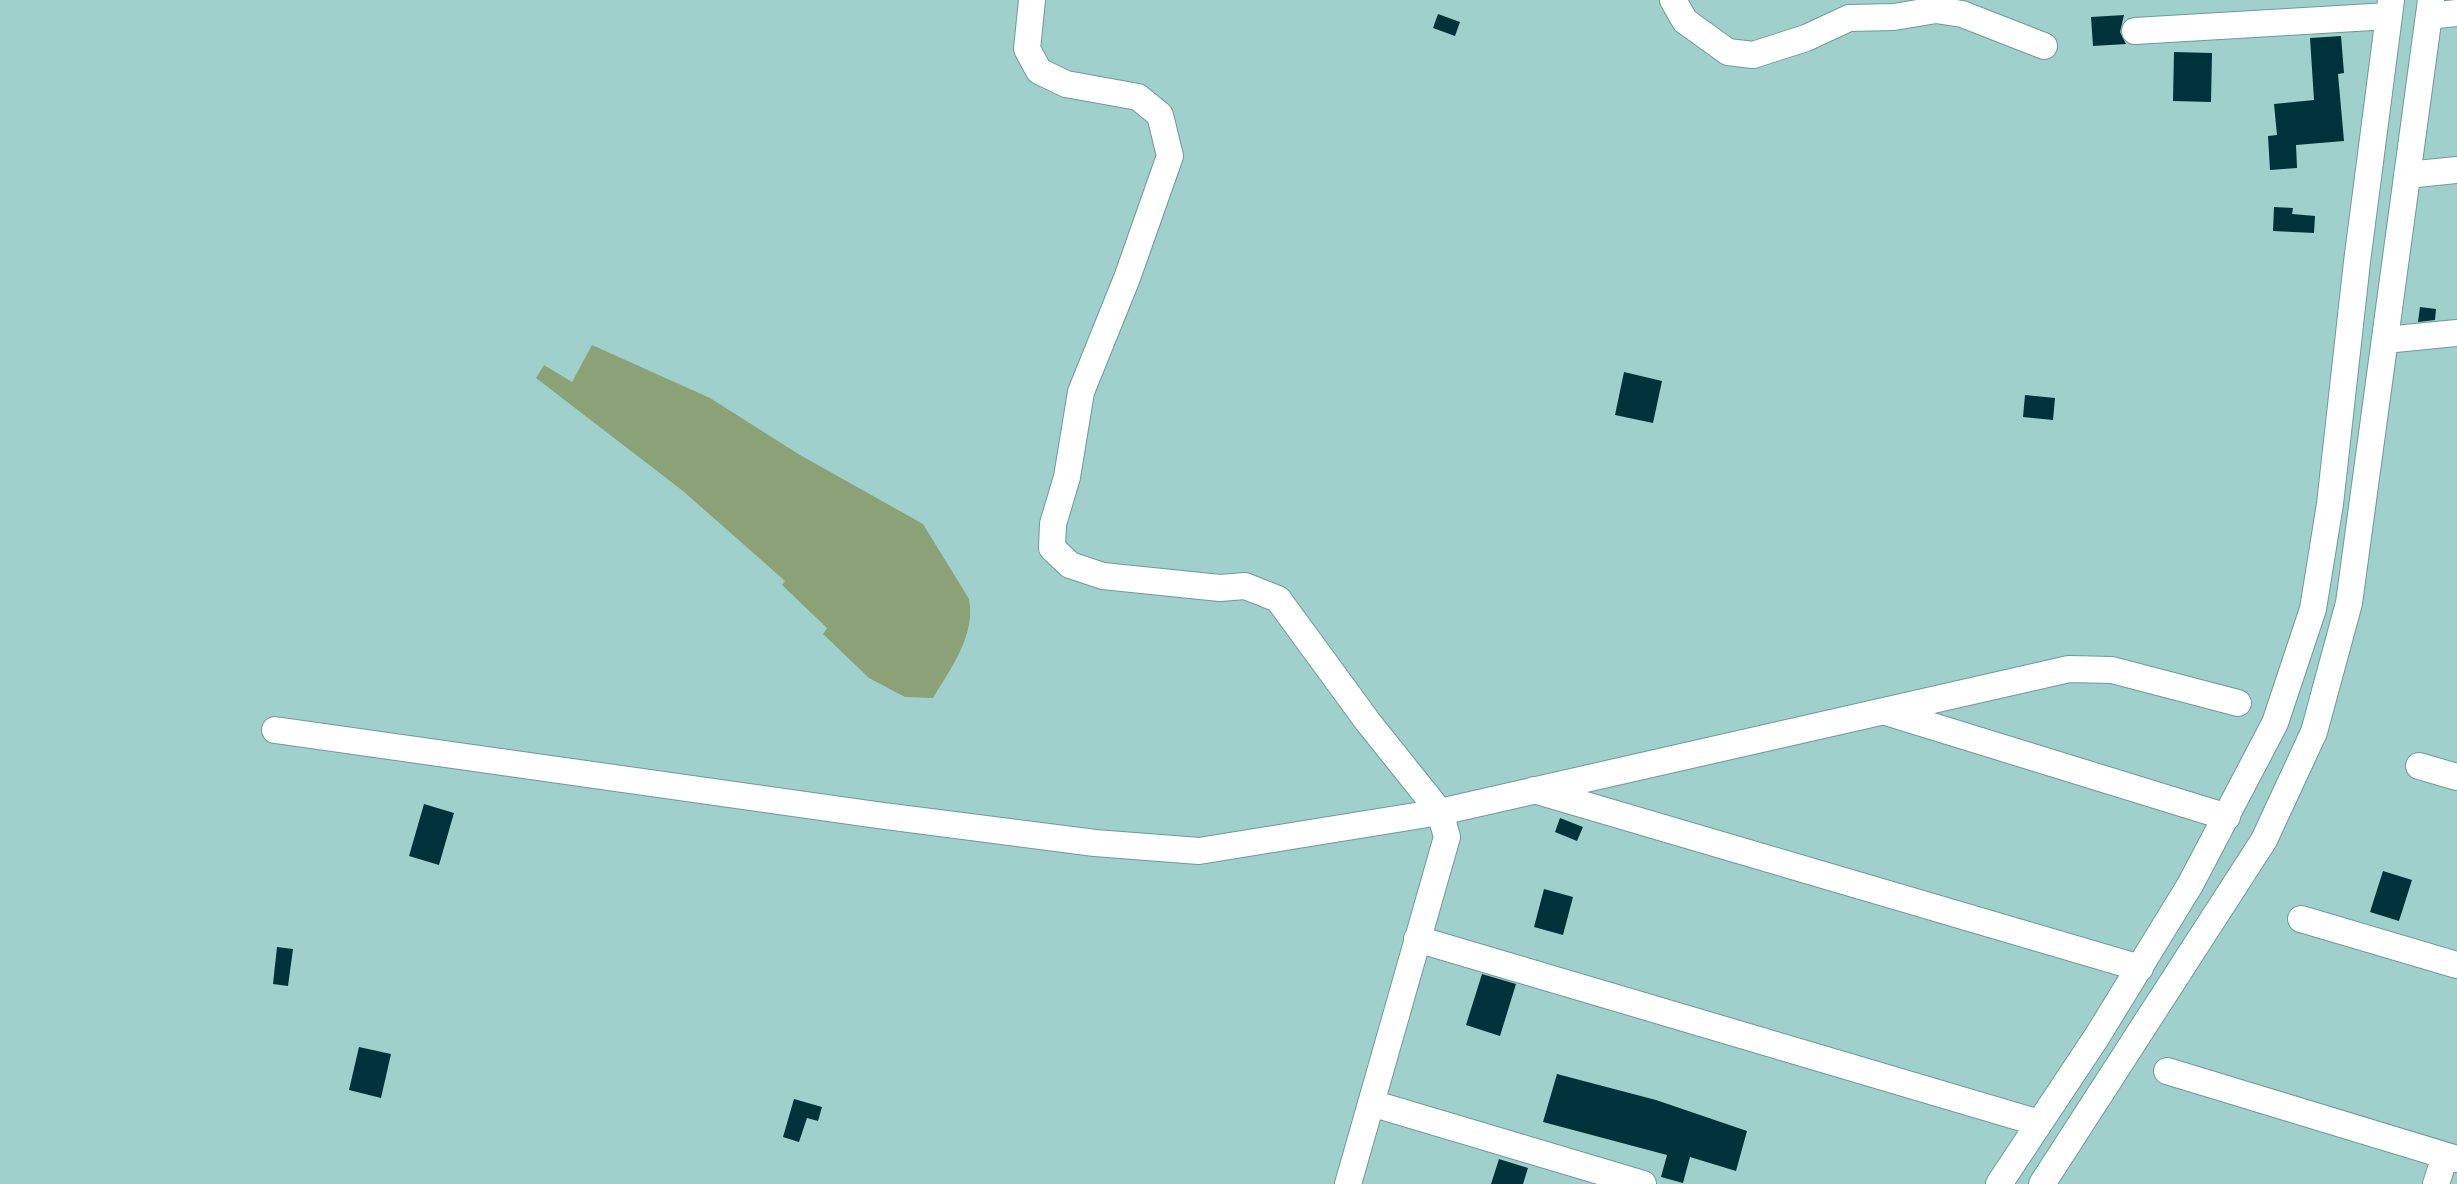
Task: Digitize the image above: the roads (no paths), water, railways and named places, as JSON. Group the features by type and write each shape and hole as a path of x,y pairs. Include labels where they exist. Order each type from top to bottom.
{"street":[{"path":"1032,0 1027,49 1039,71 1066,84 1138,97 1160,115 1170,156 1127,278 1081,392 1067,477 1053,524 1052,548 1070,565 1103,576 1208,587 1245,586 1278,599 1368,722 1440,812 1447,837 1348,1184"},
{"path":"1673,0 1686,21 1728,52 1744,54 1753,55 1806,38 1849,18 1894,17 1936,10 1962,14 2044,46"},
{"path":"1999,1184 2140,968 2190,885 2275,723 2313,609 2330,504 2357,262 2390,8 2135,32"},
{"path":"2042,1184 2264,840 2314,732 2349,603 2430,8 2457,13"},
{"path":"2407,175 2457,170"},
{"path":"2385,340 2457,333"},
{"path":"275,730 877,815 1095,843 1199,851 1440,812 1531,789 2069,669 2112,670 2238,703"},
{"path":"1883,711 2227,817"},
{"path":"2419,766 2457,777"},
{"path":"1531,789 2140,968"},
{"path":"2301,919 2457,965"},
{"path":"1417,939 2039,1123"},
{"path":"2167,1071 2451,1157 2436,1184"},
{"path":"1371,1104 1643,1184"}]}
